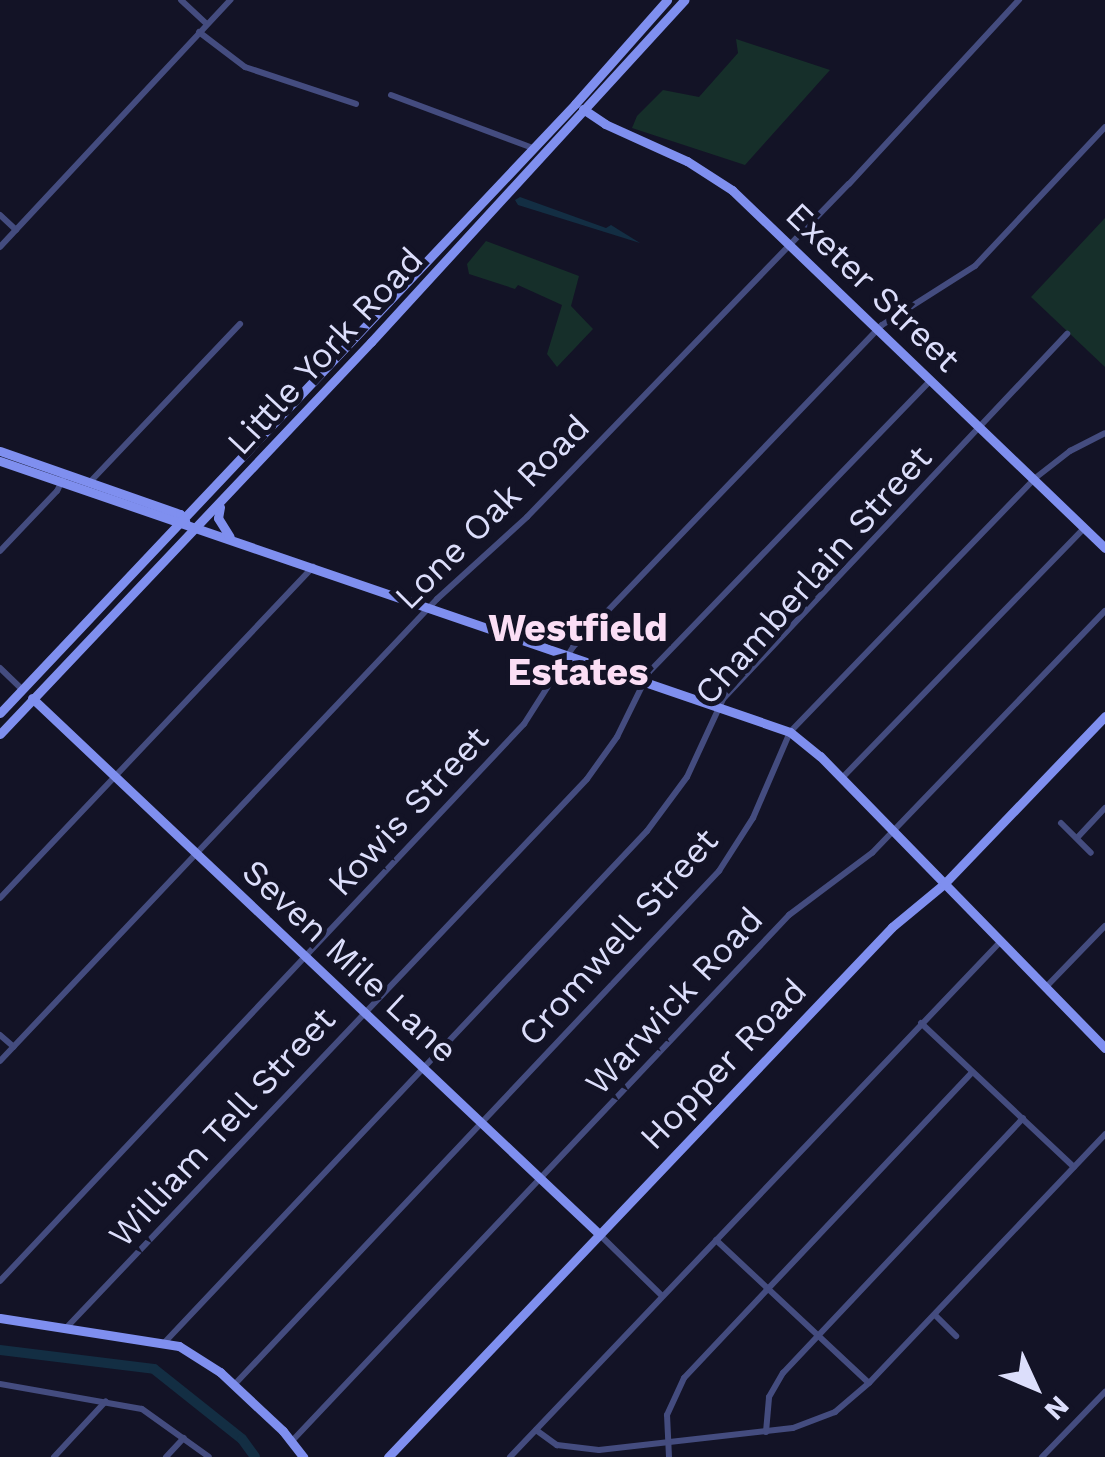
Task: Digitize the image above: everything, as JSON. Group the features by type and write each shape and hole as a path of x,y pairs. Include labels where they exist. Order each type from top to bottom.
{"main road":[{"name":"Little York Road","path":"0,712 575,104 666,0"},
{"name":"Little York Road","path":"0,734 395,316 684,0"},
{"path":"630,41 640,50"},
{"name":"Exeter Street","path":"575,104 713,176 1105,548"},
{"path":"384,307 395,316"},
{"path":"0,451 153,514 184,521 790,732 842,778 1105,1048"},
{"path":"0,460 63,478"},
{"path":"88,487 180,514 184,521"},
{"path":"224,498 218,518 232,539"},
{"path":"153,514 164,528 161,544"},
{"name":"Seven Mile Lane","path":"23,690 599,1234"},
{"name":"Hopper Road","path":"388,1457 892,926 944,884 1105,716"},
{"path":"0,1318 164,1342 191,1352 234,1385 292,1441 303,1457"}],"street":[{"path":"182,0 207,24"},
{"path":"0,247 230,0"},
{"name":"Lone Oak Road","path":"0,1061 430,607 527,517 790,245 1019,0"},
{"path":"199,32 245,67 356,104"},
{"path":"391,95 532,148"},
{"name":"Kowis Street","path":"0,1281 524,724 566,654 878,330 975,266 1105,127"},
{"path":"0,215 16,230"},
{"path":"88,487 240,324"},
{"name":"Chamberlain Street","path":"164,1342 648,831 687,777 718,706 982,429 1067,334"},
{"name":"William Tell Street","path":"67,1328 587,779 617,737 643,680 930,381"},
{"name":"Cromwell Street","path":"234,1385 719,871 753,818 790,732 1034,479 1070,451 1105,433"},
{"path":"0,551 63,478"},
{"path":"842,778 1084,528"},
{"path":"0,898 314,566"},
{"name":"Warwick Road","path":"292,1441 789,915 872,853 1105,611"},
{"name":"Seven Mile Lane","path":"0,668 23,690"},
{"path":"1077,838 1105,808"},
{"path":"1062,823 1091,854"},
{"path":"1046,987 1105,926"},
{"path":"510,1457 1002,940"},
{"path":"921,1023 1074,1167"},
{"path":"0,1034 14,1047"},
{"path":"669,1457 667,1415 676,1390 768,1286 972,1072"},
{"path":"766,1432 771,1390 1023,1118"},
{"path":"536,1430 557,1445 577,1449 766,1432 823,1419 869,1383 1105,1134"},
{"name":"Seven Mile Lane","path":"599,1234 662,1296"},
{"path":"716,1240 869,1383"},
{"path":"935,1315 956,1336"},
{"path":"0,1384 142,1409 208,1457"},
{"path":"0,1396 10,1386"},
{"path":"1042,1457 1105,1392"},
{"path":"54,1457 107,1400"},
{"path":"166,1457 184,1438"}],"green space":[{"path":"736,39 830,70 745,165 632,128 637,116 663,90 699,97 738,53"},
{"path":"1105,218 1105,367 1031,297"},
{"path":"486,241 579,276 571,306 593,329 557,367 547,354 562,305 518,285 515,289 469,274 467,264"}],"water":[{"path":"520,197 606,228 611,225 640,243 518,205 515,200"}],"waterway":[{"path":"0,1350 154,1369 242,1439 255,1457"}],"district":[{"name":"Westfield Estates","path":"578,651"}]}
